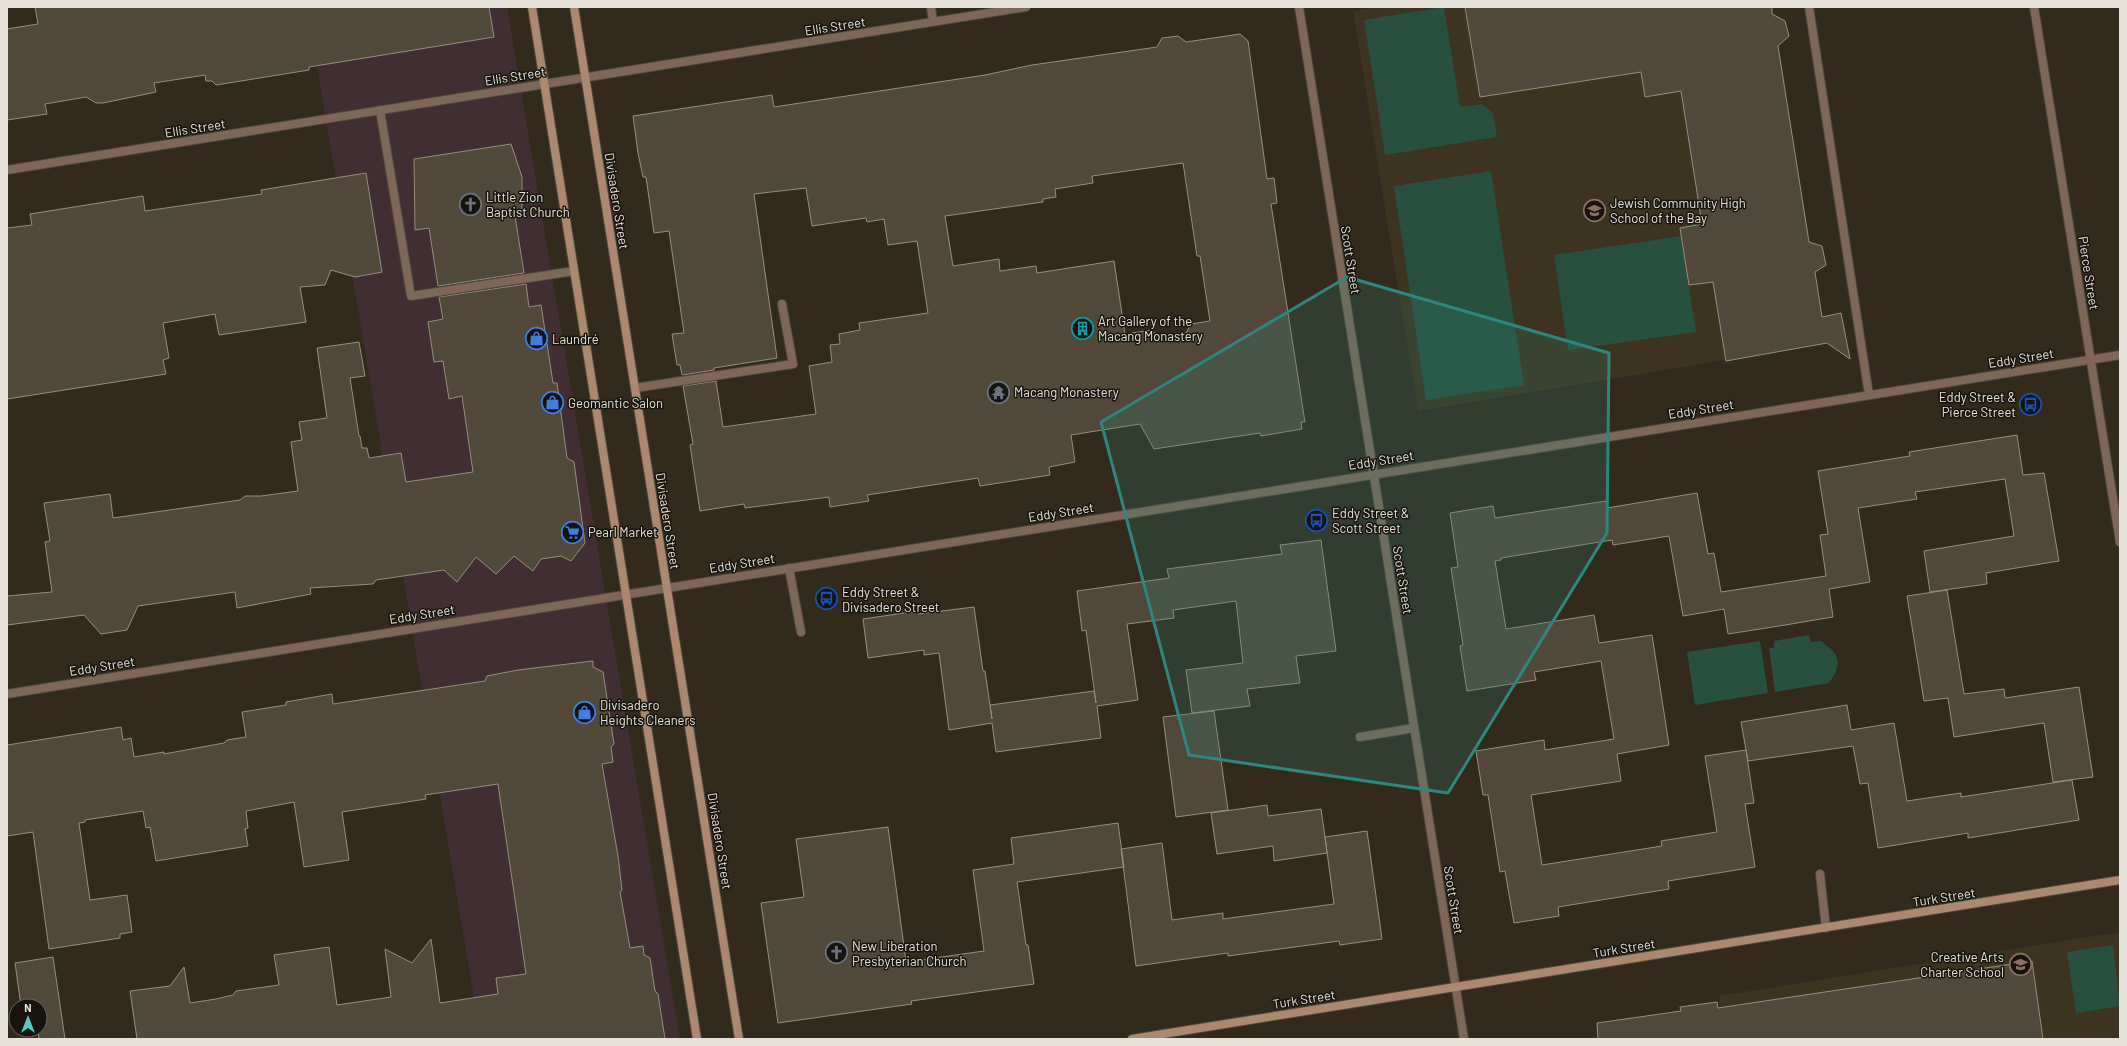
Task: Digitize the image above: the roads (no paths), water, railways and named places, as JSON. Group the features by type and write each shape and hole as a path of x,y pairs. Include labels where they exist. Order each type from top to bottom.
{"main road":[{"path":"532,7 697,1039"},
{"name":"Divisadero Street","path":"574,7 739,1039"},
{"name":"Turk Street","path":"1132,1039 2120,880"}],"street":[{"path":"931,7 933,22"},
{"name":"Ellis Street","path":"7,170 1026,7"},
{"name":"Scott Street","path":"1299,7 1464,1039"},
{"path":"1809,7 1870,395"},
{"name":"Pierce Street","path":"2034,7 2120,542"},
{"path":"380,110 411,296 574,271"},
{"path":"635,388 792,364 782,304"},
{"name":"Eddy Street","path":"7,694 626,593 2120,355"},
{"path":"789,568 801,632"},
{"path":"1360,737 1414,728"},
{"path":"1820,874 1826,928"}],"place":[{"name":"Little Zion Baptist Church","path":"470,204"},
{"name":"Jewish Community High School of the Bay","path":"1594,210"},
{"name":"Art Gallery of the Macang Monastery","path":"1082,328"},
{"name":"Laundré","path":"536,339"},
{"name":"Macang Monastery","path":"998,392"},
{"name":"Geomantic Salon","path":"552,403"},
{"name":"Eddy Street & Pierce Street","path":"2031,404"},
{"name":"Eddy Street & Scott Street","path":"1316,520"},
{"name":"Pearl Market","path":"573,532"},
{"name":"Eddy Street & Divisadero Street","path":"827,599"},
{"name":"Divisadero Heights Cleaners","path":"585,712"},
{"name":"New Liberation Presbyterian Church","path":"837,953"},
{"name":"Creative Arts Charter School","path":"2020,964"}]}
